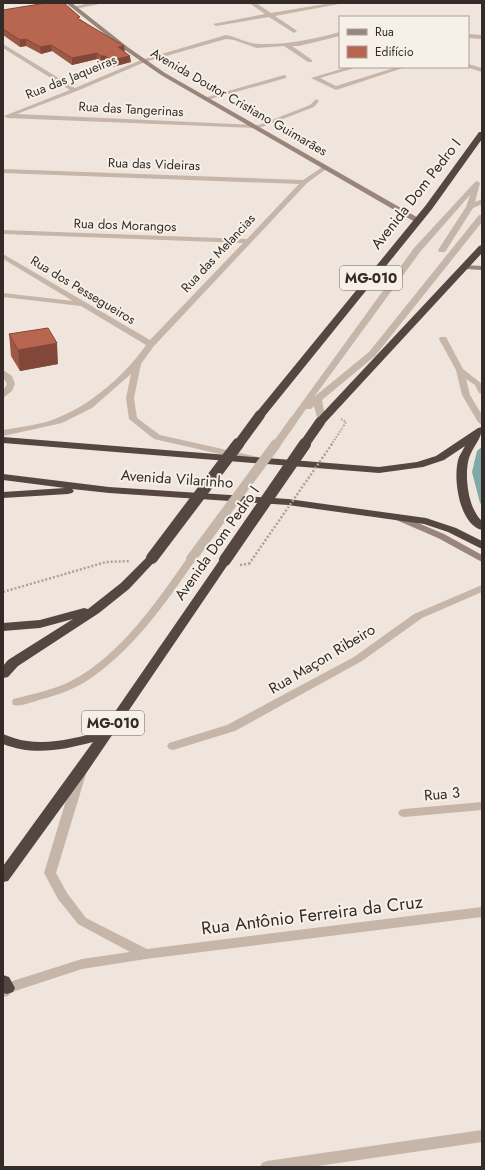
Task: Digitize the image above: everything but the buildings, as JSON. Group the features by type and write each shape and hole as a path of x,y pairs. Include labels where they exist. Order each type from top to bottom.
{"highway":[{"name":"Avenida Dom Pedro I","path":"3,674 19,659 95,610 125,586 152,558 260,415 426,210 482,134"},
{"name":"Avenida Dom Pedro I","path":"3,877 82,769 224,560 321,422 482,248"},
{"name":"Avenida Vilarinho","path":"4,433 263,460 379,470 419,465 440,458 481,428"},
{"path":"481,428 464,458 462,477 464,495 468,507 473,519 482,527"},
{"name":"Avenida Vilarinho","path":"3,477 109,490 288,502 397,517"},
{"path":"3,495 32,492 109,490"},
{"path":"397,517 426,521 452,530 482,546"},
{"path":"3,627 40,624 95,610"},
{"path":"3,739 34,747 63,745 105,735"}],"main road":[{"name":"Avenida Doutor Cristiano Guimarães","path":"69,3 143,61 163,74 418,220"},
{"path":"403,212 417,212 426,210"},
{"path":"465,267 482,268"},
{"name":"Avenida Vilarinho","path":"397,517 441,536 482,559"}],"street":[{"path":"75,7 101,3"},
{"path":"252,3 294,31"},
{"path":"216,24 341,3"},
{"name":"Rua das Jaqueiras","path":"5,116 75,90 143,61 226,37 235,38 257,46 299,44 339,34"},
{"path":"469,36 482,37"},
{"path":"286,45 310,60"},
{"path":"3,46 75,90"},
{"path":"470,67 482,62"},
{"path":"470,67 482,70"},
{"path":"351,68 314,78 336,88 400,68"},
{"path":"207,98 284,77"},
{"path":"257,127 312,106 316,101"},
{"path":"3,123 5,116"},
{"name":"Rua das Tangerinas","path":"5,116 257,127"},
{"name":"Rua das Melancias","path":"4,433 59,421 89,406 137,364 151,344 247,241 305,182 326,167"},
{"name":"Rua das Videiras","path":"3,171 305,182"},
{"path":"17,702 48,693 80,681 118,651 158,606 294,420 367,316 417,250 476,183 470,207 442,250"},
{"path":"470,207 482,200"},
{"path":"294,420 372,354 482,217"},
{"name":"Rua dos Morangos","path":"3,232 247,241"},
{"name":"Rua dos Pessegueiros","path":"3,256 151,344"},
{"path":"3,295 86,305"},
{"path":"443,339 460,370 466,395 481,428"},
{"name":"Rua das Melancias","path":"137,364 130,398 133,419 157,437 263,460"},
{"path":"460,370 478,384 482,391"},
{"path":"3,372 12,380 12,385 10,390 3,395"},
{"path":"317,399 321,422"},
{"name":"Rua Maçon Ribeiro","path":"173,746 232,728 358,659 418,616 482,588"},
{"path":"82,769 50,873 62,896 82,921 146,954"},
{"name":"Rua 3","path":"404,813 482,806"},
{"name":"Rua Antônio Ferreira da Cruz","path":"4,987 82,964 146,954 482,912"},
{"path":"267,1167 482,1136"}],"path":[{"path":"249,564 343,427"},
{"path":"3,592 106,562"}],"water":[{"path":"482,447 482,505 480,503 472,472 477,451"}]}
